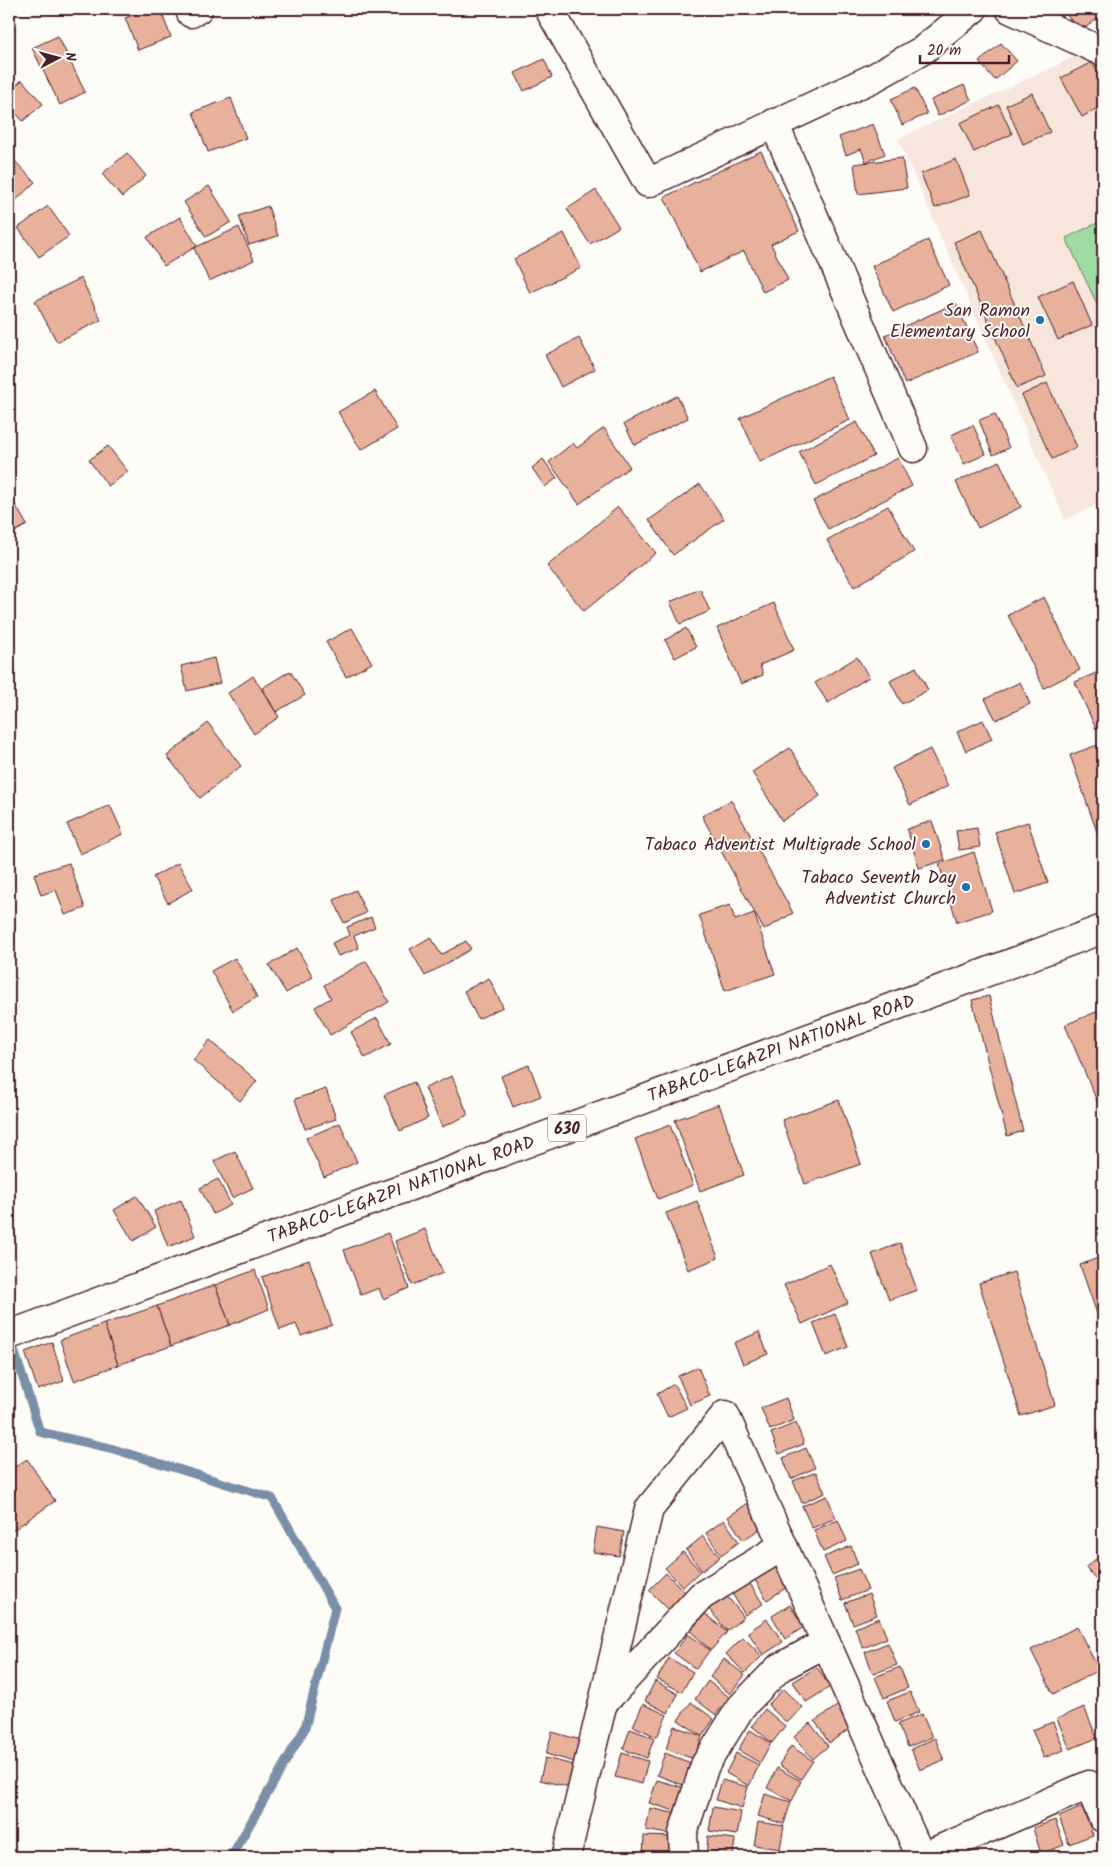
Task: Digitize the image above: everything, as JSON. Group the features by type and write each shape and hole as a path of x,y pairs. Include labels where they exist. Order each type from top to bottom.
{"street":[{"path":"550,9 648,183 875,77 923,50 973,9"},
{"path":"1010,9 1103,52"},
{"path":"774,123 913,448"},
{"name":"TABACO-LEGAZPI NATIONAL ROAD","path":"20,1331 1103,929"},
{"path":"566,1857 649,1508 725,1415 922,1857 1089,1785 1103,1818"},
{"path":"603,1704 702,1596 783,1546"},
{"path":"684,1857 682,1833 705,1765 741,1706 779,1668 826,1643"}],"shaded area":[{"name":"San Ramon Elementary School","path":"1085,52 1103,63 1103,501 1065,520 898,139"}],"green space":[{"path":"1103,220 1103,317 1066,238"}],"building":[{"path":"150,9 160,9 171,37 138,50 125,18"},
{"path":"1062,9 1103,9 1103,14 1080,32"},
{"path":"58,36 85,92 60,105 32,48"},
{"path":"1001,43 1017,61 995,80 979,62"},
{"path":"544,59 552,77 524,91 515,73"},
{"path":"1092,62 1103,83 1103,105 1082,117 1061,78"},
{"path":"22,80 43,104 23,121 9,106 9,92"},
{"path":"964,85 971,100 938,116 931,100"},
{"path":"915,88 927,114 902,125 891,99"},
{"path":"1032,93 1050,132 1023,144 1006,105"},
{"path":"231,98 246,138 208,152 193,112"},
{"path":"999,105 1012,134 974,152 960,123"},
{"path":"873,124 885,154 866,162 861,149 846,155 839,137"},
{"path":"761,151 799,231 771,244 788,280 763,292 744,251 700,272 664,197"},
{"path":"127,153 146,176 122,197 102,174"},
{"path":"9,155 35,182 9,207"},
{"path":"902,158 907,188 858,194 854,164"},
{"path":"956,159 970,195 935,208 921,174"},
{"path":"209,186 231,222 206,237 184,202"},
{"path":"596,190 619,227 590,244 567,209"},
{"path":"48,206 69,236 39,257 18,228"},
{"path":"268,206 278,236 249,245 239,216"},
{"path":"180,217 197,246 164,266 147,237"},
{"path":"239,227 254,260 209,281 194,248"},
{"path":"982,230 1046,376 1017,388 954,242"},
{"path":"564,233 581,268 530,293 514,259"},
{"path":"928,240 949,285 893,312 872,266"},
{"path":"81,278 101,320 57,342 35,301"},
{"path":"1073,281 1092,325 1058,340 1038,297"},
{"path":"956,303 978,352 905,384 885,335"},
{"path":"579,338 595,369 561,387 545,355"},
{"path":"830,376 850,420 760,462 740,418"},
{"path":"1047,383 1077,447 1052,459 1022,395"},
{"path":"375,391 397,429 361,450 338,412"},
{"path":"677,396 688,418 635,445 624,424"},
{"path":"995,414 1009,448 993,455 979,420"},
{"path":"857,422 874,456 816,485 799,452"},
{"path":"973,425 986,454 964,464 951,435"},
{"path":"604,428 630,467 579,504 549,462 573,443 577,448"},
{"path":"108,446 128,472 108,486 89,460"},
{"path":"898,458 912,486 828,529 813,501"},
{"path":"543,459 557,478 545,487 532,468"},
{"path":"999,461 1021,507 978,528 956,482"},
{"path":"700,484 724,519 673,555 649,520"},
{"path":"9,494 27,525 9,535"},
{"path":"888,506 914,552 854,587 827,540"},
{"path":"618,507 656,553 584,611 547,566"},
{"path":"700,589 710,611 680,624 670,602"},
{"path":"1044,597 1080,670 1044,688 1008,615"},
{"path":"774,603 794,650 760,665 763,675 741,684 717,628"},
{"path":"352,628 372,663 346,677 326,642"},
{"path":"686,628 696,647 675,658 665,640"},
{"path":"857,657 869,677 828,703 815,683"},
{"path":"214,658 220,683 187,691 181,666"},
{"path":"916,667 928,690 902,704 890,681"},
{"path":"1103,670 1103,726 1096,729 1075,682"},
{"path":"290,671 305,695 276,712 262,688"},
{"path":"253,676 279,717 254,734 228,693"},
{"path":"1020,682 1030,704 996,720 985,699"},
{"path":"983,720 992,739 966,751 957,732"},
{"path":"208,723 241,766 200,798 167,756"},
{"path":"1103,743 1103,849 1070,755"},
{"path":"790,748 820,796 782,821 752,772"},
{"path":"930,749 948,786 910,805 892,768"},
{"path":"731,800 793,913 764,930 702,816"},
{"path":"110,805 123,834 80,854 67,824"},
{"name":"Tabaco Adventist Multigrade School","path":"932,821 945,860 919,868 907,829"},
{"path":"1028,822 1048,883 1015,894 995,832"},
{"path":"977,828 980,847 959,850 956,831"},
{"name":"Tabaco Seventh Day Adventist Church","path":"974,852 992,911 957,922 939,864"},
{"path":"69,863 85,908 65,915 56,890 41,895 34,874"},
{"path":"178,863 193,889 168,903 153,877"},
{"path":"356,890 366,913 344,923 334,900"},
{"path":"730,905 735,920 754,913 775,974 725,991 699,915"},
{"path":"371,917 375,927 354,936 359,948 338,956 332,943 350,935 347,927"},
{"path":"431,937 441,955 466,941 471,949 425,976 410,949"},
{"path":"297,948 313,977 286,993 269,965"},
{"path":"235,958 257,997 233,1011 211,971"},
{"path":"366,961 389,1002 330,1035 315,1007 331,998 324,985"},
{"path":"489,978 503,1007 478,1019 464,991"},
{"path":"989,996 1023,1131 1007,1136 972,1000"},
{"path":"1103,1009 1103,1104 1099,1106 1065,1025"},
{"path":"377,1018 391,1044 365,1058 351,1032"},
{"path":"210,1040 257,1081 240,1101 193,1060"},
{"path":"529,1065 541,1096 513,1107 501,1076"},
{"path":"452,1076 468,1115 442,1127 425,1088"},
{"path":"414,1082 428,1118 400,1131 384,1095"},
{"path":"326,1089 336,1119 305,1129 295,1099"},
{"path":"839,1100 861,1164 805,1184 782,1120"},
{"path":"719,1104 744,1175 700,1191 675,1120"},
{"path":"340,1123 357,1162 324,1177 306,1138"},
{"path":"670,1125 693,1185 658,1199 635,1139"},
{"path":"235,1151 253,1188 232,1198 214,1161"},
{"path":"218,1179 231,1205 213,1214 200,1188"},
{"path":"137,1196 156,1227 133,1241 114,1210"},
{"path":"181,1200 195,1236 168,1247 154,1211"},
{"path":"697,1201 718,1258 688,1270 666,1213"},
{"path":"425,1229 443,1273 412,1285 395,1241"},
{"path":"388,1233 409,1288 383,1299 379,1288 361,1295 344,1250"},
{"path":"900,1243 917,1290 889,1300 872,1254"},
{"path":"1103,1256 1103,1331 1080,1265"},
{"path":"309,1260 332,1325 301,1336 296,1324 280,1330 262,1277"},
{"path":"830,1264 848,1303 802,1324 784,1285"},
{"path":"255,1270 269,1309 230,1325 215,1285"},
{"path":"1014,1272 1055,1405 1021,1416 979,1283"},
{"path":"215,1285 230,1325 171,1346 157,1306"},
{"path":"157,1306 171,1346 118,1365 104,1324"},
{"path":"835,1314 848,1347 826,1356 813,1323"},
{"path":"104,1324 118,1365 74,1381 60,1340"},
{"path":"759,1332 768,1354 743,1364 734,1343"},
{"path":"52,1342 64,1381 38,1390 25,1352"},
{"path":"698,1367 710,1396 690,1405 678,1376"},
{"path":"674,1384 687,1408 668,1417 657,1394"},
{"path":"786,1398 794,1420 770,1430 761,1408"},
{"path":"796,1423 804,1444 779,1454 771,1433"},
{"path":"806,1448 815,1468 791,1479 783,1458"},
{"path":"27,1459 55,1501 9,1533 9,1471"},
{"path":"816,1472 825,1493 802,1503 793,1481"},
{"path":"827,1496 836,1518 812,1528 802,1506"},
{"path":"748,1503 763,1527 743,1540 728,1517"},
{"path":"724,1520 739,1542 721,1555 706,1533"},
{"path":"838,1520 847,1541 823,1552 814,1530"},
{"path":"597,1527 624,1532 619,1556 593,1552"},
{"path":"703,1536 720,1557 702,1571 686,1550"},
{"path":"851,1546 858,1564 832,1575 824,1557"},
{"path":"683,1552 700,1571 683,1587 665,1568"},
{"path":"1103,1553 1103,1588 1086,1567"},
{"path":"772,1562 787,1587 767,1600 752,1575"},
{"path":"859,1569 868,1590 842,1600 834,1578"},
{"path":"666,1573 688,1595 671,1612 649,1590"},
{"path":"747,1579 763,1604 745,1615 730,1590"},
{"path":"869,1594 877,1615 853,1624 845,1603"},
{"path":"726,1595 744,1617 727,1631 709,1609"},
{"path":"790,1605 804,1627 785,1639 772,1616"},
{"path":"705,1614 727,1632 711,1650 690,1631"},
{"path":"879,1618 887,1638 863,1648 855,1628"},
{"path":"767,1619 783,1642 763,1655 748,1632"},
{"path":"1077,1627 1099,1670 1053,1694 1031,1650"},
{"path":"688,1634 710,1650 696,1669 674,1653"},
{"path":"743,1637 762,1656 745,1673 726,1654"},
{"path":"888,1643 897,1665 873,1674 865,1652"},
{"path":"669,1658 693,1672 682,1692 657,1679"},
{"path":"724,1659 745,1675 730,1694 710,1677"},
{"path":"817,1667 830,1687 806,1702 793,1682"},
{"path":"900,1667 908,1688 884,1698 875,1677"},
{"path":"655,1681 678,1694 668,1713 645,1701"},
{"path":"708,1681 729,1697 716,1715 695,1699"},
{"path":"783,1689 802,1707 787,1723 768,1705"},
{"path":"910,1692 919,1712 895,1722 887,1701"},
{"path":"691,1702 714,1719 702,1736 678,1720"},
{"path":"643,1704 667,1715 657,1737 633,1726"},
{"path":"840,1704 854,1726 829,1743 815,1721"},
{"path":"1084,1707 1097,1738 1070,1749 1057,1719"},
{"path":"765,1709 785,1726 772,1743 752,1726"},
{"path":"922,1714 932,1737 908,1747 898,1724"},
{"path":"1053,1722 1064,1750 1044,1758 1032,1730"},
{"path":"810,1723 828,1746 813,1759 794,1737"},
{"path":"674,1726 702,1736 694,1759 666,1749"},
{"path":"630,1729 654,1738 647,1758 623,1749"},
{"path":"750,1730 771,1743 760,1763 738,1750"},
{"path":"552,1732 581,1740 575,1762 546,1754"},
{"path":"935,1738 944,1760 920,1770 911,1749"},
{"path":"791,1746 813,1761 801,1779 779,1765"},
{"path":"622,1753 648,1761 642,1784 615,1777"},
{"path":"665,1753 691,1763 683,1785 657,1775"},
{"path":"736,1753 759,1765 749,1786 726,1773"},
{"path":"545,1758 574,1765 569,1787 540,1780"},
{"path":"777,1768 801,1781 792,1801 767,1788"},
{"path":"657,1780 685,1788 678,1812 649,1803"},
{"path":"722,1780 748,1787 742,1808 716,1800"},
{"path":"765,1794 791,1802 784,1824 758,1816"},
{"path":"713,1807 741,1812 737,1835 709,1831"},
{"path":"1082,1807 1093,1835 1069,1844 1059,1817"},
{"path":"650,1808 677,1814 673,1835 646,1830"},
{"path":"1055,1820 1064,1845 1041,1854 1033,1828"},
{"path":"758,1822 784,1826 780,1849 754,1845"},
{"path":"644,1836 672,1837 671,1857 643,1857"},
{"path":"708,1836 735,1839 733,1857 706,1857"},
{"path":"753,1852 780,1854 780,1857 752,1857"}],"waterway":[{"path":"10,1337 40,1432 110,1448 272,1498 335,1608 305,1728 231,1857"}],"place":[{"name":"San Ramon Elementary School","path":"1040,320"},
{"name":"Tabaco Adventist Multigrade School","path":"926,844"},
{"name":"Tabaco Seventh Day Adventist Church","path":"966,887"}]}
